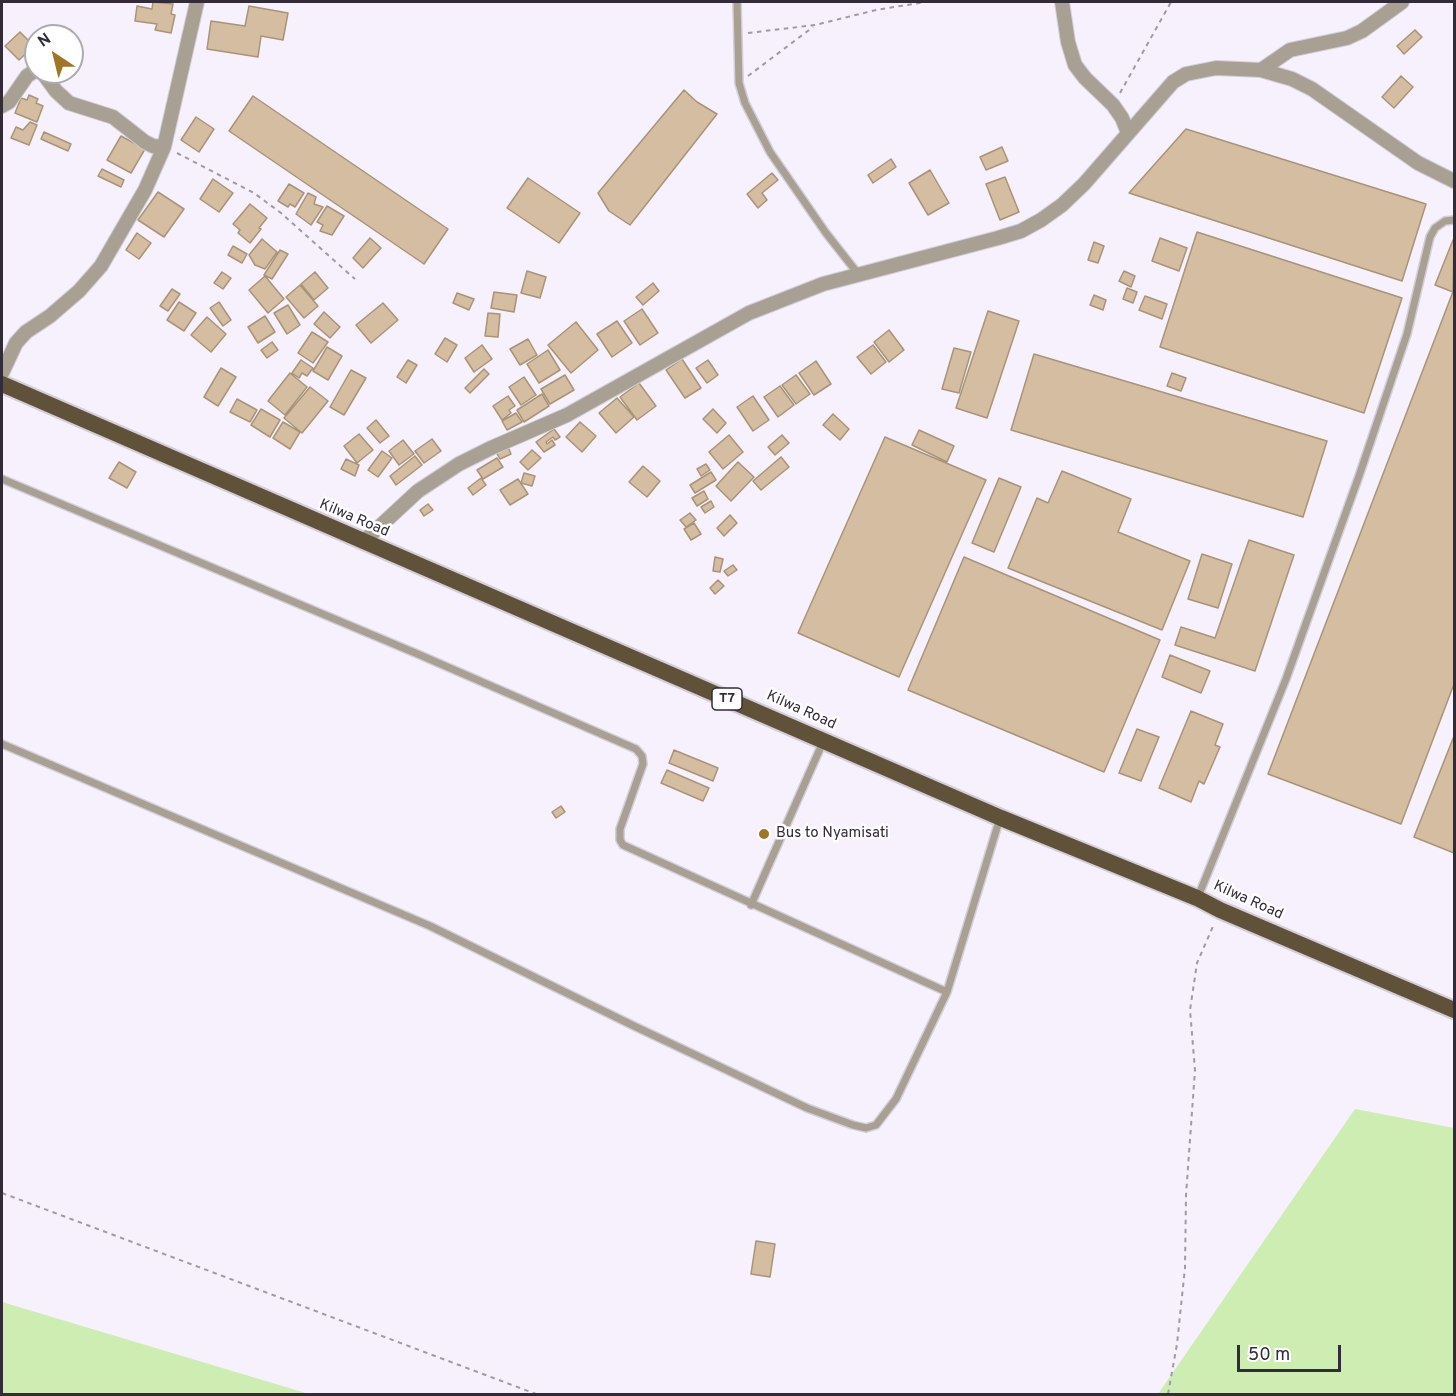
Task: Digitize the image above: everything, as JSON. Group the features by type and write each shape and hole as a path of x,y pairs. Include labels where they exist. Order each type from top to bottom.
{"highway":[{"name":"Kilwa Road","path":"2,384 1000,818 1197,898 1220,910 1455,1010"}],"street":[{"path":"2,373 16,343 26,332 50,316 79,291 101,266 145,190 164,147 197,2"},
{"path":"1062,2 1068,42 1075,65 1113,105 1128,133"},
{"path":"1261,70 1290,50 1347,38 1362,31 1402,2"},
{"path":"363,542 418,491 459,464 567,416 749,313 794,294 998,238 1021,231 1041,220 1062,205 1084,184 1173,82 1186,74 1216,68 1261,70 1293,79 1312,89 1418,163 1455,181"},
{"path":"2,106 9,102 24,80"},
{"path":"51,84 69,103 113,117 145,142 164,147"}],"lane":[{"path":"737,2 739,83 745,103 770,152 826,233 859,275"},
{"path":"1197,898 1281,690 1374,432 1407,334 1430,237 1435,228 1445,221 1455,220"},
{"path":"2,478 636,749 642,756 644,764 620,829 620,840 623,845 947,992"},
{"path":"752,905 824,741"},
{"path":"2,744 430,926 731,1072 807,1107 866,1128 876,1125 896,1100 947,992 1000,818"}],"path":[{"path":"737,34 815,25 876,10 925,2"},
{"path":"1113,105 1171,2"},
{"path":"739,83 815,25"},
{"path":"164,147 254,193 281,213 355,279"},
{"path":"1168,1395 1178,1344 1185,1268 1186,1195 1195,1070 1190,1010 1197,963 1220,910"},
{"path":"2,1192 536,1395"}],"green space":[{"path":"1355,1109 1454,1128 1454,1394 1158,1394"},
{"path":"2,1302 309,1394 2,1394"}],"building":[{"path":"153,2 173,4 171,14 175,15 171,33 155,30 157,24 135,21 137,6 152,9"},
{"path":"249,6 288,13 283,40 261,36 258,57 207,49 211,21 245,26"},
{"path":"1415,30 1422,37 1404,54 1397,46"},
{"path":"20,32 24,36 24,55 19,60 5,46"},
{"path":"1401,76 1413,87 1394,108 1382,97"},
{"path":"684,90 697,102 717,114 630,225 609,211 598,193"},
{"path":"29,95 38,99 36,103 43,106 37,122 15,113 21,98 27,100"},
{"path":"253,96 448,229 424,264 229,131"},
{"path":"196,117 214,129 199,152 181,140"},
{"path":"30,122 37,125 29,145 11,138 16,127 23,130"},
{"path":"1186,129 1426,204 1402,281 1129,193"},
{"path":"44,132 71,144 68,151 41,139"},
{"path":"121,136 145,149 131,173 107,160"},
{"path":"1002,147 1008,161 986,170 980,157"},
{"path":"891,159 896,167 873,183 868,175"},
{"path":"102,169 124,180 121,187 98,176"},
{"path":"930,170 949,203 928,215 909,183"},
{"path":"772,173 778,180 762,193 767,200 758,208 747,194"},
{"path":"1005,177 1019,212 1000,220 986,184"},
{"path":"528,178 580,213 559,243 507,208"},
{"path":"213,179 233,193 219,212 200,199"},
{"path":"289,184 304,193 295,207 290,204 288,207 278,201"},
{"path":"158,192 184,209 164,237 138,220"},
{"path":"308,193 316,197 314,204 323,207 311,225 296,214"},
{"path":"250,204 267,218 250,243 238,233 240,230 233,224"},
{"path":"327,206 344,216 332,235 320,231 323,225 317,222"},
{"path":"1197,232 1402,298 1364,413 1160,347"},
{"path":"137,233 151,243 139,259 126,250"},
{"path":"370,238 381,248 363,268 353,258"},
{"path":"1160,238 1187,248 1179,271 1152,261"},
{"path":"262,239 277,252 265,269 255,265 249,255"},
{"path":"1454,241 1453,292 1435,285"},
{"path":"1094,242 1104,246 1098,263 1088,260"},
{"path":"233,246 247,254 242,263 228,255"},
{"path":"280,250 288,254 272,279 264,275"},
{"path":"527,271 546,277 540,298 521,293"},
{"path":"1124,271 1135,276 1131,287 1119,281"},
{"path":"222,272 231,278 223,289 214,283"},
{"path":"315,272 328,288 314,300 301,284"},
{"path":"265,276 284,299 268,313 249,290"},
{"path":"653,283 659,291 643,305 636,297"},
{"path":"300,285 318,306 304,318 286,297"},
{"path":"1127,288 1137,292 1133,303 1123,299"},
{"path":"172,289 180,294 168,311 160,306"},
{"path":"1454,289 1454,684 1401,824 1268,774"},
{"path":"494,292 517,295 514,312 491,308"},
{"path":"457,293 474,299 469,310 453,303"},
{"path":"1094,295 1106,300 1103,310 1090,305"},
{"path":"1145,296 1167,304 1162,319 1139,310"},
{"path":"179,302 196,313 184,331 167,320"},
{"path":"219,302 231,320 223,326 210,308"},
{"path":"383,303 398,320 371,343 356,325"},
{"path":"288,305 300,325 287,334 274,313"},
{"path":"642,309 658,333 640,345 624,321"},
{"path":"988,311 1019,321 987,418 956,408"},
{"path":"324,312 340,327 330,338 314,324"},
{"path":"488,313 500,314 498,337 485,336"},
{"path":"265,316 275,332 258,343 248,327"},
{"path":"207,317 226,334 211,352 191,335"},
{"path":"617,321 632,343 612,357 597,334"},
{"path":"576,322 598,350 571,373 548,345"},
{"path":"889,330 904,350 889,362 874,342"},
{"path":"312,332 328,342 313,363 298,353"},
{"path":"445,338 457,345 447,362 435,354"},
{"path":"528,339 537,355 520,365 510,349"},
{"path":"272,342 278,350 267,358 261,350"},
{"path":"482,345 492,359 474,372 465,358"},
{"path":"873,345 886,362 871,374 857,357"},
{"path":"327,347 342,356 328,380 313,371"},
{"path":"954,348 971,352 959,393 942,389"},
{"path":"548,350 560,370 539,383 527,364"},
{"path":"1034,354 1327,441 1303,517 1011,430"},
{"path":"682,359 701,388 685,398 666,370"},
{"path":"301,360 313,368 307,376 302,373 299,378 292,373"},
{"path":"408,360 417,365 406,383 397,377"},
{"path":"708,360 718,375 707,383 696,368"},
{"path":"816,361 831,384 814,395 799,373"},
{"path":"221,368 236,377 218,406 204,397"},
{"path":"484,369 489,374 470,393 465,388"},
{"path":"351,370 366,378 344,415 330,407"},
{"path":"290,373 307,387 285,415 268,401"},
{"path":"1172,373 1186,378 1181,391 1167,386"},
{"path":"565,375 574,390 550,404 541,389"},
{"path":"796,375 810,394 796,404 782,385"},
{"path":"524,377 536,395 521,405 509,387"},
{"path":"639,383 656,406 637,420 620,397"},
{"path":"780,386 794,405 778,417 764,397"},
{"path":"310,387 328,401 302,433 284,418"},
{"path":"542,394 549,406 524,422 517,410"},
{"path":"508,396 515,406 509,410 511,413 502,420 493,406"},
{"path":"753,396 769,420 753,431 737,407"},
{"path":"617,398 634,417 616,433 599,413"},
{"path":"237,399 257,410 250,422 230,412"},
{"path":"261,409 280,420 270,437 251,425"},
{"path":"713,409 726,423 717,433 703,419"},
{"path":"516,413 522,422 507,430 502,421"},
{"path":"833,414 849,429 840,440 823,425"},
{"path":"376,420 389,436 380,443 367,428"},
{"path":"283,422 300,432 290,449 273,438"},
{"path":"580,422 596,436 582,452 566,437"},
{"path":"554,429 560,437 555,440 553,437 546,442 547,444 552,440 555,445 544,452 536,442"},
{"path":"919,430 954,446 947,462 912,445"},
{"path":"359,434 373,450 357,463 344,446"},
{"path":"729,435 743,452 723,469 709,452"},
{"path":"782,435 789,443 775,455 768,447"},
{"path":"885,437 986,480 899,677 798,633"},
{"path":"432,439 441,451 424,463 415,451"},
{"path":"403,440 414,454 399,465 389,451"},
{"path":"508,447 511,454 500,459 496,452"},
{"path":"532,450 541,458 528,470 520,462"},
{"path":"382,451 392,458 378,477 368,470"},
{"path":"415,456 422,465 396,485 390,476"},
{"path":"781,457 789,467 761,490 753,481"},
{"path":"497,458 503,467 483,479 477,470"},
{"path":"346,459 359,465 355,476 341,469"},
{"path":"119,462 136,472 127,488 109,478"},
{"path":"738,462 754,477 731,501 716,486"},
{"path":"706,464 710,470 701,476 697,469"},
{"path":"643,466 660,481 647,497 629,482"},
{"path":"1062,471 1131,499 1118,532 1190,561 1162,630 1008,568 1037,498 1048,503"},
{"path":"711,472 716,480 695,493 690,485"},
{"path":"524,473 535,476 532,486 521,483"},
{"path":"481,478 486,485 473,495 468,488"},
{"path":"999,478 1021,487 994,552 972,543"},
{"path":"518,479 528,494 510,505 500,490"},
{"path":"704,491 708,499 697,506 692,498"},
{"path":"711,501 714,507 705,513 701,507"},
{"path":"428,504 433,510 424,516 420,510"},
{"path":"690,513 696,520 686,527 680,520"},
{"path":"730,515 737,523 724,536 717,528"},
{"path":"694,523 701,534 691,540 684,529"},
{"path":"1249,540 1294,555 1255,671 1175,645 1181,627 1215,638"},
{"path":"1202,554 1232,564 1218,608 1188,599"},
{"path":"715,557 723,559 720,572 713,571"},
{"path":"964,557 1160,640 1104,772 908,690"},
{"path":"733,565 737,570 728,576 724,571"},
{"path":"718,580 724,586 715,594 710,588"},
{"path":"1170,655 1210,671 1201,693 1162,677"},
{"path":"1191,711 1223,724 1215,745 1220,747 1204,784 1199,781 1191,802 1159,788"},
{"path":"1137,729 1159,737 1141,781 1119,773"},
{"path":"1454,736 1454,853 1414,837"},
{"path":"674,750 718,768 713,781 669,763"},
{"path":"667,770 709,788 703,801 661,783"},
{"path":"561,806 565,812 556,818 552,812"},
{"path":"756,1241 775,1244 770,1277 751,1274"}],"place":[{"name":"Bus to Nyamisati","path":"764,834"}]}
